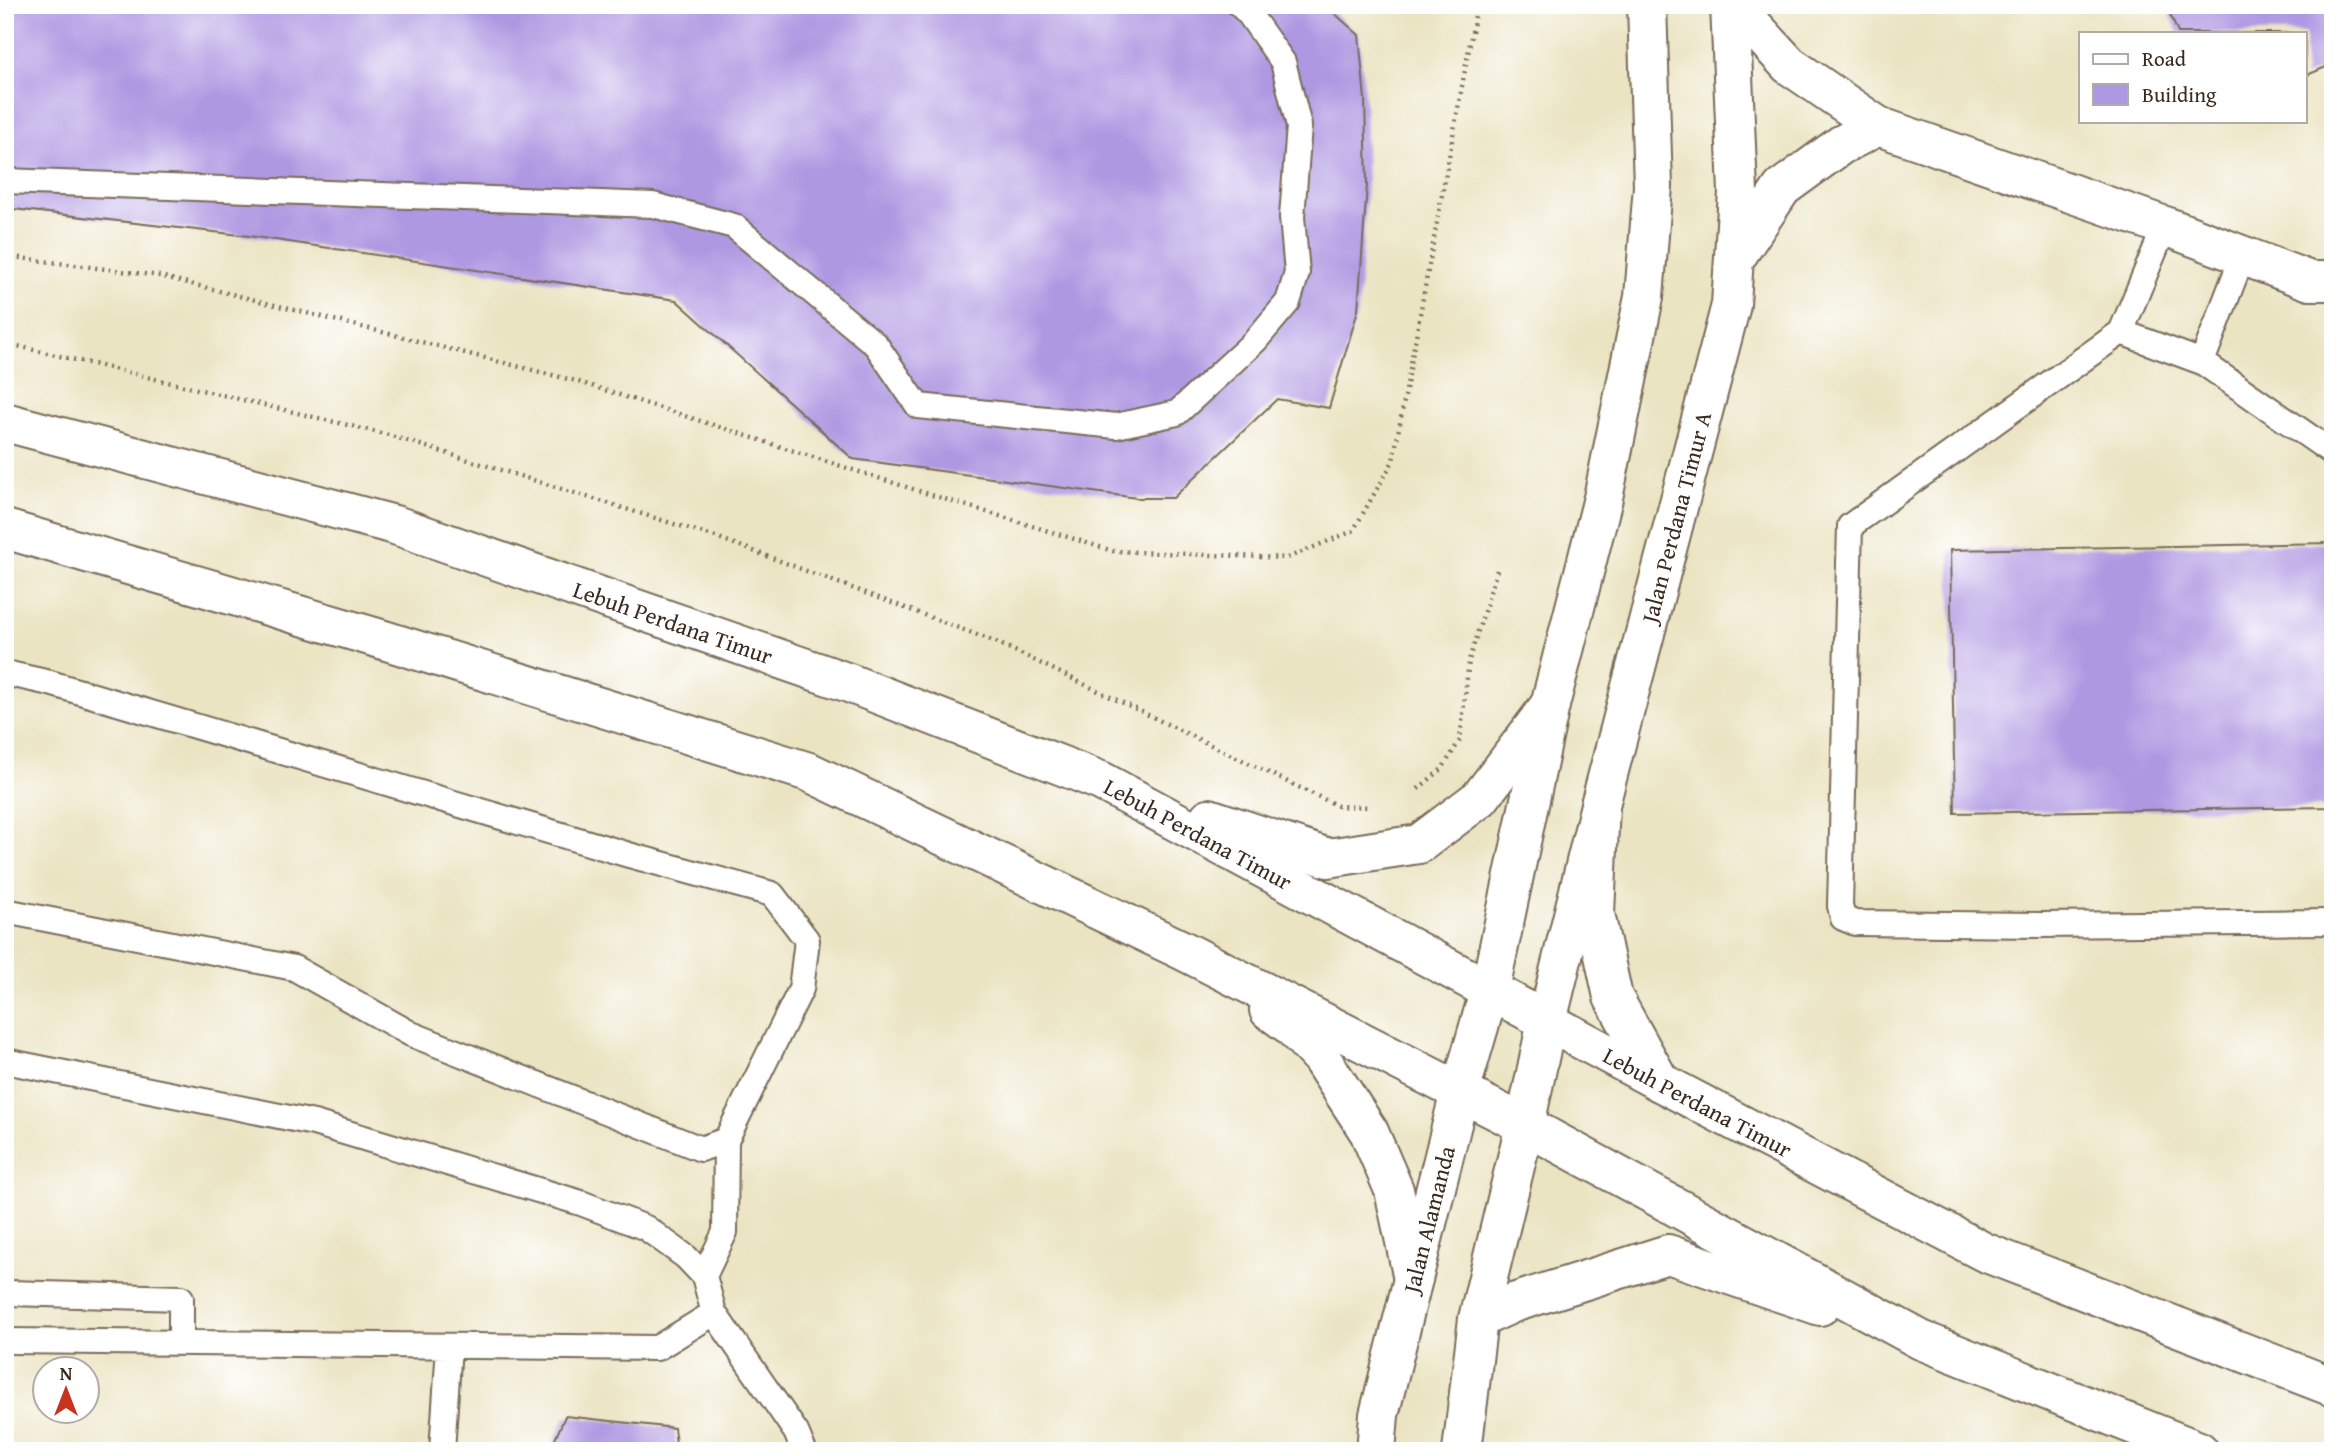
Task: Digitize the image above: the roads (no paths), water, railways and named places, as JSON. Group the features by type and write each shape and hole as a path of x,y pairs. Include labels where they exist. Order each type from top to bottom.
{"main road":[{"path":"1490,989 1550,705 1603,498 1644,297 1653,186 1647,5"},
{"path":"1732,5 1789,65 1878,127 2165,226 2310,281 2333,281"},
{"name":"Jalan Perdana Timur A","path":"1547,1021 1731,306 1738,192 1732,5"},
{"path":"1733,261 1782,188 1841,145 1878,127"},
{"name":"Lebuh Perdana Timur","path":"5,422 395,525 849,683 1101,781 1660,1082 1984,1252 2333,1387"},
{"path":"5,529 374,637 809,772 1182,950 1525,1125 1921,1340"},
{"path":"1101,781 1328,858 1419,844 1480,798 1550,705"},
{"path":"1601,805 1595,914 1597,926 1613,997 1660,1082"},
{"path":"1182,950 1291,1026 1321,1058 1369,1132 1394,1191 1413,1279"},
{"name":"Jalan Alamanda","path":"1376,1451 1379,1415 1460,1093 1490,989"},
{"path":"1462,1451 1478,1319 1547,1021"},
{"path":"1478,1319 1513,1303 1668,1254 1921,1340 2199,1451"}],"lane":[{"path":"5,181 653,205 734,226 876,345 919,406 1116,426 1177,413 1255,341 1288,302 1297,273 1292,217 1299,126 1283,62 1240,5"},
{"path":"2165,226 2121,332 1850,526 1840,906 1843,918 1855,923 2040,925 2333,922"},
{"path":"2202,362 2243,255"},
{"path":"2121,332 2202,362 2333,453"},
{"path":"5,673 50,683 629,855 772,894 807,940 801,989 726,1140 725,1232 704,1276"},
{"path":"5,911 294,968 411,1034 701,1149 726,1140"},
{"path":"5,1061 314,1123 581,1203 646,1228 686,1257 704,1276 713,1313 796,1432 804,1451"},
{"path":"9,1293 181,1298 181,1343"},
{"path":"8,1341 657,1348 713,1313"},
{"path":"442,1451 449,1346"}]}
